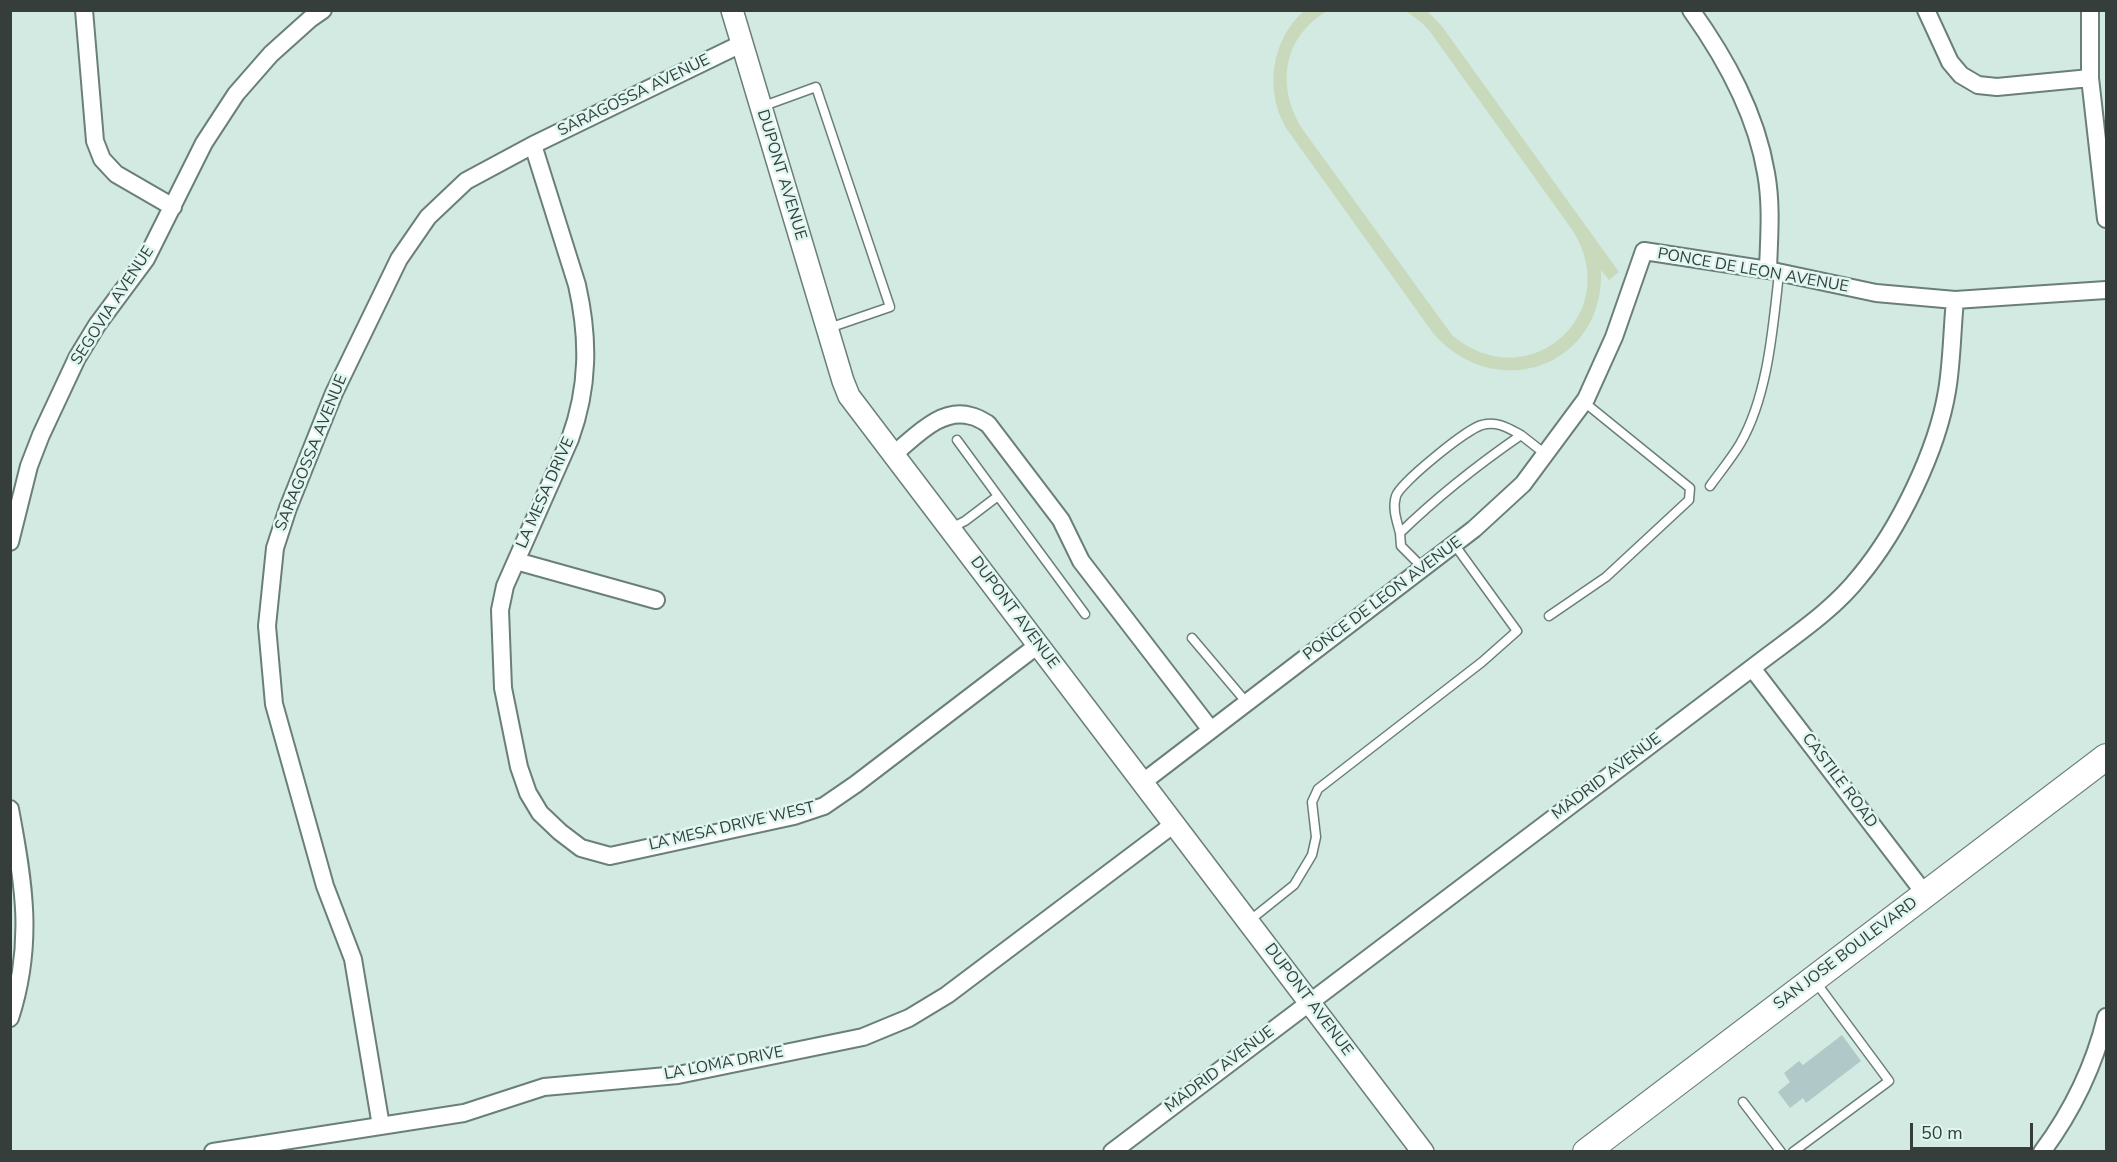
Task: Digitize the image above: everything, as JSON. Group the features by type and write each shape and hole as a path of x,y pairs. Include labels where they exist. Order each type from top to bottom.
{"main road":[{"name":"SAN JOSE BOULEVARD","path":"1586,1152 2106,757"}],"street":[{"path":"84,10 95,141 102,159 116,174 173,207"},
{"name":"SEGOVIA AVENUE","path":"10,542 29,466 77,358 97,325 146,259 204,143 236,94 271,54 323,10"},
{"name":"DUPONT AVENUE","path":"732,10 849,396 1423,1152"},
{"path":"1691,10 1713,40 1738,85 1754,127 1766,173 1773,272"},
{"path":"1926,10 1950,62 1961,75 1978,85 1996,87 2090,78"},
{"path":"2090,10 2090,78 2106,219"},
{"name":"SARAGOSSA AVENUE","path":"381,1126 353,959 325,886 274,704 267,626 275,548 288,508 334,393 399,259 428,218 466,181 741,44"},
{"name":"LA MESA DRIVE","path":"533,146 579,295 586,358 585,382 578,418 570,439 505,586 500,610 503,688 519,767 528,793 540,813 560,832"},
{"name":"PONCE DE LEON AVENUE","path":"1143,782 1474,529 1523,484 1584,402 1614,337 1644,251 1773,272 1876,293 1955,300 2106,290"},
{"name":"MADRID AVENUE","path":"1112,1152 1752,668 1827,610 1860,577 1887,539 1913,490 1937,432 1947,391 1955,300"},
{"path":"894,454 934,422 952,415 970,415 988,424 1061,520 1081,561 1211,730"},
{"path":"516,561 656,600"},
{"name":"LA MESA DRIVE WEST","path":"560,832 581,848 610,856 794,816 824,806 1038,645"},
{"name":"CASTILE ROAD","path":"1752,668 1925,894"},
{"path":"10,809 26,912 24,960 10,1018"},
{"name":"LA LOMA DRIVE","path":"213,1152 464,1113 544,1087 678,1075 862,1037 909,1018 947,995 1174,824"},
{"path":"2042,1152 2064,1122 2091,1069 2106,1017"}],"lane":[{"path":"760,107 816,87 890,307 827,329"},
{"path":"1710,486 1740,445 1755,408 1766,366 1773,272"},
{"path":"1549,616 1606,577 1689,500 1690,488 1584,402"},
{"path":"1423,568 1401,546 1394,508 1397,494 1405,482 1480,425 1498,423 1521,435 1544,453"},
{"path":"1400,533 1416,517 1521,435"},
{"path":"957,440 1085,614"},
{"path":"950,528 998,496"},
{"path":"1248,922 1294,885 1312,855 1316,837 1312,802 1318,789 1482,662 1517,631 1454,544"},
{"path":"1192,638 1247,703"},
{"path":"1794,1152 1889,1081 1813,979"},
{"path":"1743,1102 1781,1152"}],"green space":[{"path":"1305,10 1327,11 1301,34 1288,63 1288,95 1301,127 1452,335 1481,352 1510,358 1537,352 1560,338 1577,318 1587,292 1586,262 1573,231 1431,33 1406,11 1427,11 1441,25 1619,272 1609,280 1601,270 1597,304 1585,331 1566,352 1542,365 1514,370 1486,367 1458,355 1433,333 1286,128 1279,113 1273,82 1278,50 1285,35"}],"building":[{"path":"1842,1035 1861,1061 1806,1103 1803,1098 1790,1108 1778,1092 1790,1082 1784,1073 1799,1061 1803,1065"}]}
